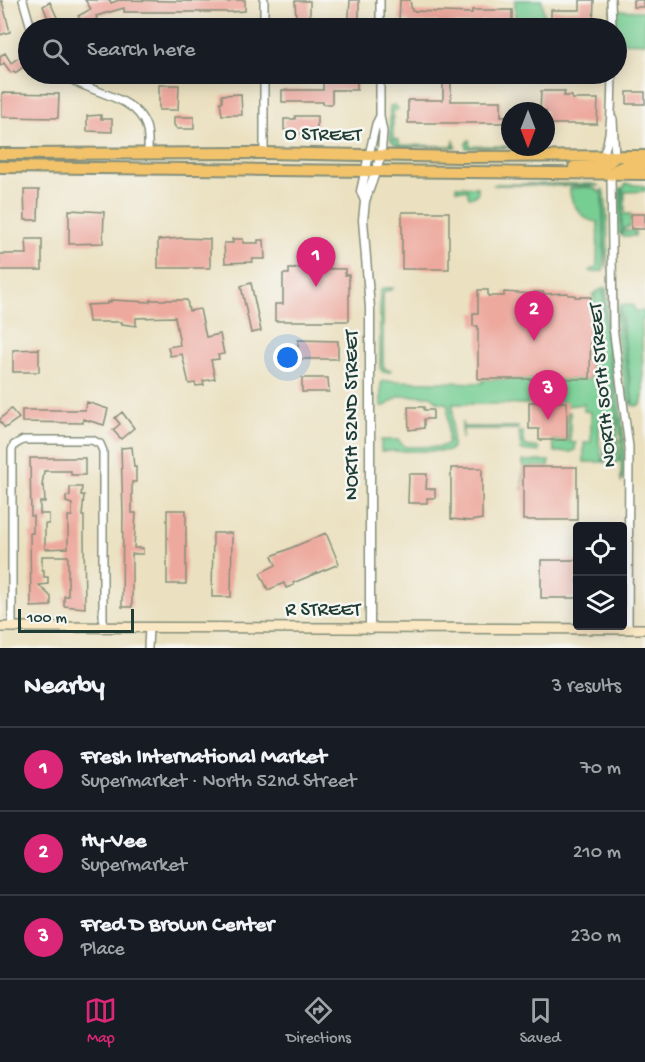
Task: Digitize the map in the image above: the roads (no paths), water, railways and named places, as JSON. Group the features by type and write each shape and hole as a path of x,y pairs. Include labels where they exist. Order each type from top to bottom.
{"main road":[{"name":"O STREET","path":"0,154 264,153 645,156"},
{"path":"518,174 546,168 599,167 609,164 615,157"},
{"path":"611,175 615,170 624,166 645,164"},
{"name":"O STREET","path":"0,167 645,174"},
{"name":"R STREET","path":"0,627 645,629"}],"street":[{"path":"23,0 28,18"},
{"path":"264,0 264,18"},
{"path":"380,0 380,18"},
{"path":"612,0 612,18"},
{"path":"79,84 127,103 138,112 148,132 148,154"},
{"path":"264,84 264,153"},
{"path":"375,155 383,132 380,116 380,84"},
{"path":"602,157 606,148 611,113 612,84"},
{"path":"611,113 615,129 615,157"},
{"path":"375,155 376,124 380,116"},
{"name":"NORTH 52ND STREET","path":"370,629 370,317 363,228 365,201 361,191 375,155"},
{"name":"NORTH 50TH STREET","path":"611,175 613,327 629,447 628,629"},
{"path":"12,627 12,450 18,442 23,440 92,440 100,444 103,450 103,628"},
{"path":"148,628 148,648"}],"place":[{"name":"Fresh International Market","path":"316,287"},
{"name":"Hy-Vee","path":"534,341"},
{"name":"Fred D Brown Center","path":"548,420"}]}
